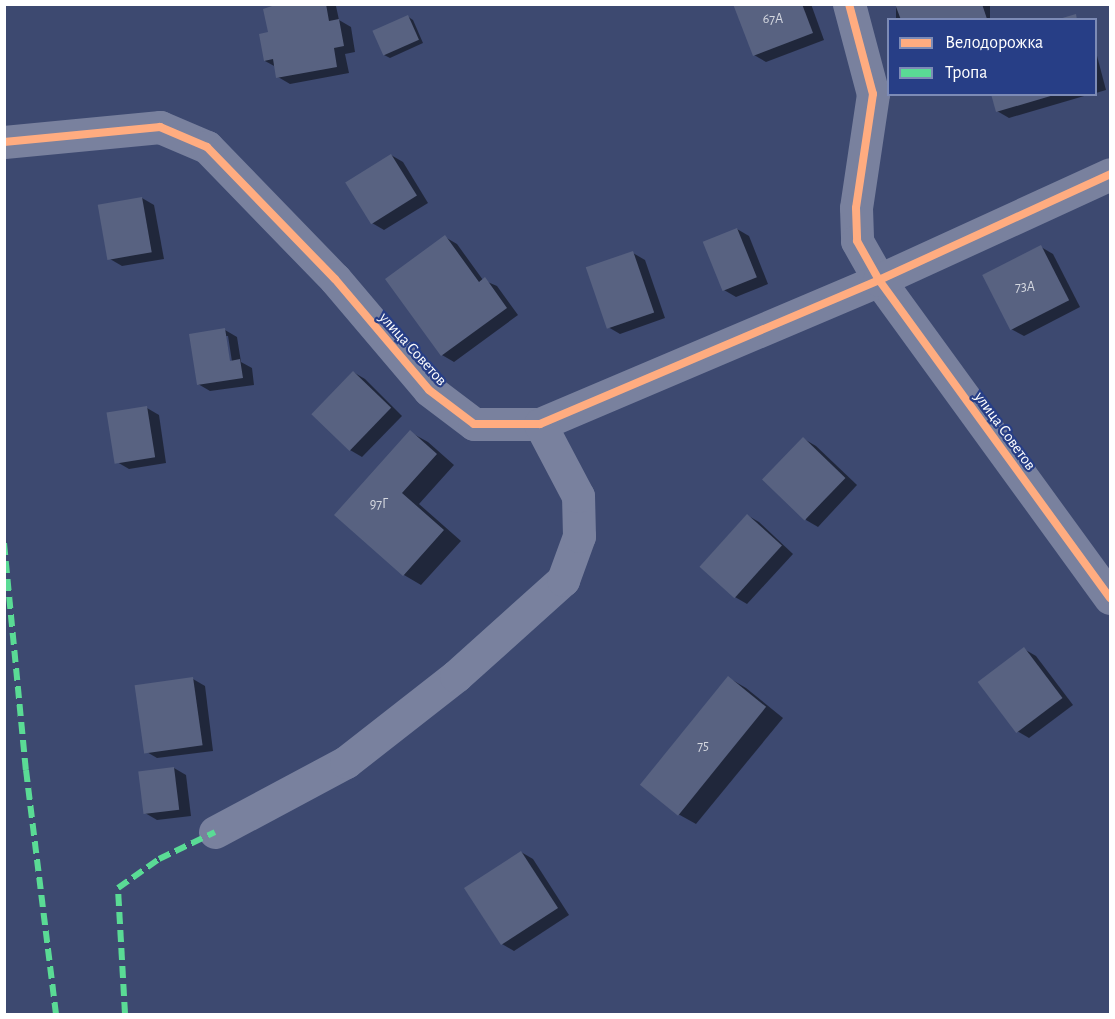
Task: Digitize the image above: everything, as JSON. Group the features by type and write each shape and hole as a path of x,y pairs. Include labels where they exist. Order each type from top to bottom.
{"street":[{"name":"улица Советов","path":"849,4 873,94 856,208 857,241 879,280 1110,598"},
{"name":"улица Советов","path":"4,142 160,126 207,147 334,279 429,390 474,424 540,424 879,280 1110,174"},
{"path":"214,832 346,762 456,676 563,580 579,536 578,496 540,424"}],"building":[{"path":"278,4 326,4 329,21 339,19 344,46 334,48 337,67 276,78 273,59 264,61 259,34 268,32 263,9"},
{"path":"733,4 802,4 813,33 753,56"},
{"path":"895,4 982,4 987,18 900,18"},
{"path":"1076,14 1077,18 1062,18"},
{"path":"408,15 419,40 383,56 372,31"},
{"path":"992,96 1051,96 996,112"},
{"path":"391,154 417,196 371,224 345,183"},
{"path":"142,197 152,252 107,260 98,205"},
{"path":"737,228 757,277 723,291 703,242"},
{"path":"445,235 479,282 485,277 507,308 441,356 385,279"},
{"path":"1041,245 1069,300 1010,330 982,275"},
{"path":"633,251 654,312 607,329 586,267"},
{"path":"225,328 230,361 240,359 243,378 197,385 189,334"},
{"path":"353,371 391,408 349,451 311,414"},
{"path":"147,406 155,457 115,464 107,412"},
{"path":"410,430 437,454 402,493 444,530 403,576 334,515"},
{"path":"803,437 845,478 804,520 762,479"},
{"path":"747,514 782,545 734,598 699,567"},
{"path":"1024,647 1063,698 1016,733 978,682"},
{"path":"728,676 766,707 678,816 640,785"},
{"path":"193,677 203,745 144,754 135,685"},
{"path":"174,767 179,810 144,814 138,771"},
{"path":"521,851 558,908 501,945 464,888"}],"marked path":[{"path":"4,543 26,770 56,1014"},
{"path":"125,1014 118,888 159,859 215,832"}],"cycle path":[{"path":"849,4 873,94 856,208 857,241 879,280 1110,598"},
{"path":"4,142 160,127 207,147 335,279 429,390 474,424 540,424 879,280 1110,174"}]}
